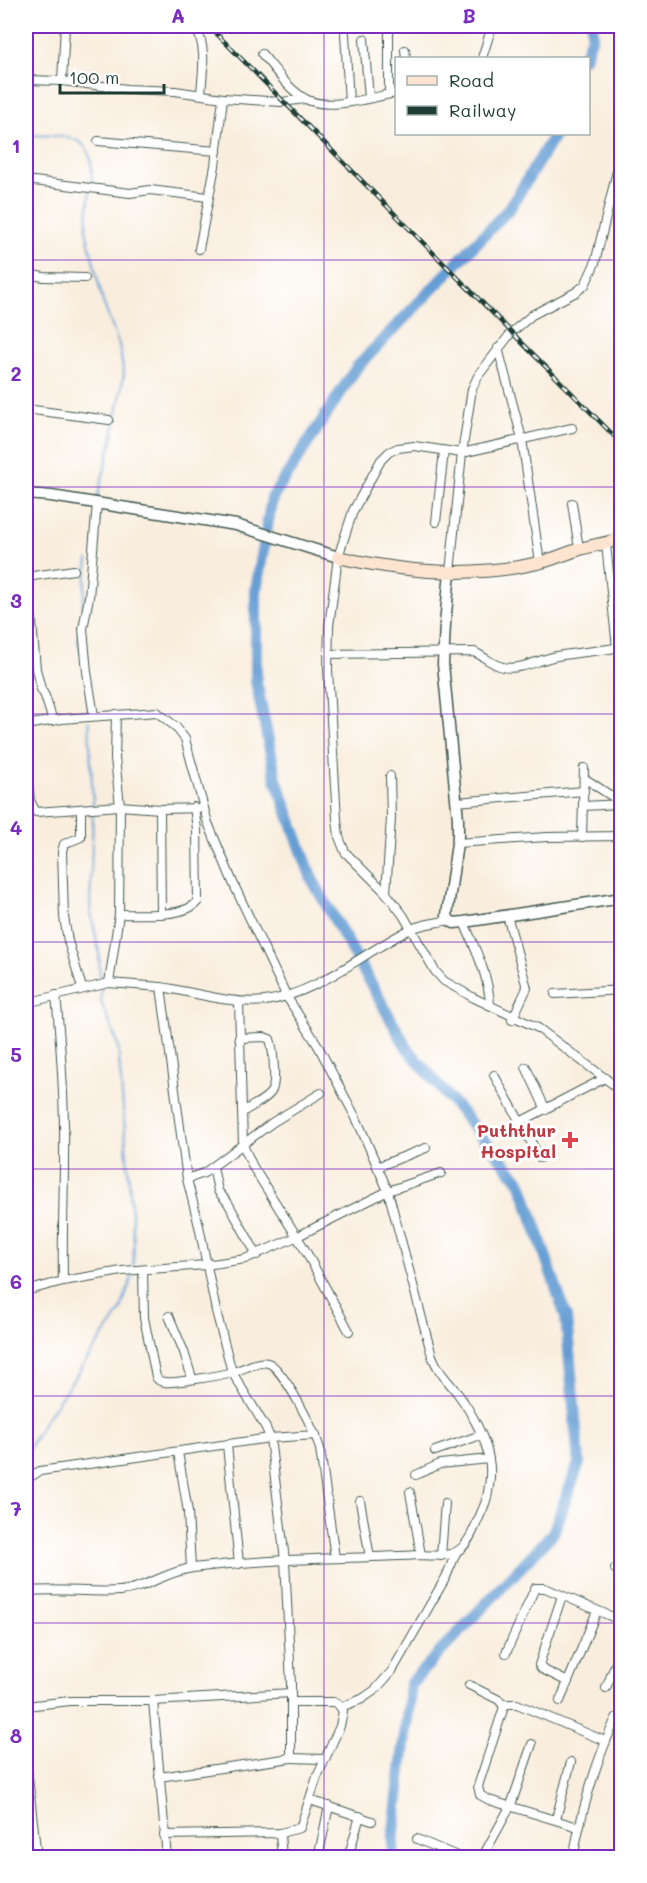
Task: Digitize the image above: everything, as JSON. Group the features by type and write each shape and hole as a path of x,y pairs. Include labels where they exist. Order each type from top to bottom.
{"main road":[{"path":"339,556 405,570 450,572 514,568 540,563 579,549 606,544 621,538"}],"street":[{"path":"62,81 65,26"},
{"path":"195,26 202,38 204,57 201,93"},
{"path":"262,54 286,83 305,99 315,104 349,102 393,94 389,26"},
{"path":"482,57 492,26"},
{"path":"345,34 349,102"},
{"path":"364,39 369,98"},
{"path":"26,80 201,93 223,98 282,102 305,99"},
{"path":"199,249 217,151 223,98"},
{"path":"98,141 217,151"},
{"path":"621,150 595,263 585,285 532,315 511,333 478,376 472,389 462,453 444,651 444,684 456,802 457,843 447,915 449,920 454,923 464,922 621,898"},
{"path":"26,180 130,193 150,190 208,197"},
{"path":"611,197 621,203"},
{"path":"26,274 85,278"},
{"path":"498,348 522,439 540,563"},
{"path":"26,409 109,420"},
{"path":"572,428 462,453 414,446 398,448 389,452 381,460 353,512 339,556 329,626 328,654 339,837 345,852 386,893 403,915 435,971 444,981 513,1019 538,1028 621,1091"},
{"path":"436,522 444,451"},
{"path":"618,483 621,494"},
{"path":"26,494 236,525 339,556"},
{"path":"95,716 87,672 83,629 89,597 96,503"},
{"path":"572,503 579,549"},
{"path":"328,654 474,652 506,668 555,656 619,647 606,544"},
{"path":"53,721 36,669 27,576 74,570"},
{"path":"26,725 95,716 157,712 176,727 185,739 208,822 234,885 287,997 317,1044 358,1122 388,1191 432,1356 439,1372 458,1394 481,1435 489,1459 488,1494 476,1526 464,1546 456,1553 446,1577 392,1671 375,1690 362,1700 341,1707"},
{"path":"107,983 119,914 120,806 115,758 116,714"},
{"path":"26,758 30,801 36,812 120,806 160,809 204,808"},
{"path":"582,837 584,773 621,803"},
{"path":"386,893 391,818 390,776"},
{"path":"456,802 584,791"},
{"path":"583,806 621,803"},
{"path":"119,914 161,914 190,908 198,901 197,829 194,807"},
{"path":"160,809 161,914"},
{"path":"83,810 81,837 64,844 62,851 64,917 68,941 85,988"},
{"path":"457,843 621,836"},
{"path":"507,915 527,988 513,1019"},
{"path":"26,1002 107,983 161,987 239,1002 287,997 366,956 410,929 449,920"},
{"path":"464,922 486,976 490,989 490,1005"},
{"path":"161,987 187,1179 216,1311 232,1372 270,1438 285,1560 291,1697 291,1758"},
{"path":"555,994 621,990"},
{"path":"56,995 61,1051 64,1155 63,1281"},
{"path":"239,1002 243,1145 253,1167 349,1331"},
{"path":"239,1038 264,1037 270,1039 274,1082 270,1094 243,1112"},
{"path":"526,1067 546,1110"},
{"path":"494,1075 540,1158"},
{"path":"520,1122 605,1078"},
{"path":"187,1179 204,1173 273,1122 321,1093"},
{"path":"377,1167 426,1148"},
{"path":"213,1167 218,1191 228,1203 257,1255"},
{"path":"26,1290 63,1281 122,1272 206,1265 245,1259 296,1237 388,1191 441,1173"},
{"path":"140,1270 144,1318 156,1377 165,1382 232,1372 264,1363 274,1366 282,1377 316,1435 320,1449 334,1558"},
{"path":"169,1316 192,1378"},
{"path":"26,1482 30,1476 40,1471 270,1438 316,1435"},
{"path":"435,1451 481,1435"},
{"path":"227,1445 239,1564"},
{"path":"178,1452 188,1512 191,1568"},
{"path":"416,1475 440,1464 489,1459"},
{"path":"410,1492 421,1555"},
{"path":"360,1501 370,1557"},
{"path":"441,1556 445,1503"},
{"path":"26,1567 27,1592 50,1589 120,1591 191,1568 285,1560 441,1556 456,1553"},
{"path":"506,1653 535,1588 545,1588 621,1621"},
{"path":"562,1596 539,1665 542,1669 568,1682"},
{"path":"560,1701 597,1611"},
{"path":"606,1688 621,1648"},
{"path":"469,1684 503,1704 517,1704 605,1741"},
{"path":"26,1706 70,1701 291,1697 333,1702 341,1707 343,1718 324,1759 300,1828 280,1833 164,1835"},
{"path":"153,1701 167,1857"},
{"path":"503,1704 478,1791 482,1797 578,1827"},
{"path":"573,1857 578,1827 596,1763 616,1718"},
{"path":"482,1857 511,1805 532,1744"},
{"path":"159,1777 291,1758 324,1759"},
{"path":"26,1760 37,1857"},
{"path":"556,1819 571,1762"},
{"path":"310,1800 372,1821"},
{"path":"318,1857 329,1806"},
{"path":"348,1857 360,1816"},
{"path":"280,1833 282,1857"},
{"path":"417,1839 462,1857"}],"waterway":[{"path":"584,57 592,36 592,26"},
{"path":"26,135 67,137 85,146 90,155 92,168 91,186"},
{"path":"393,1858 411,1683 553,1533 579,1463 566,1317 521,1183 407,1048 312,879 276,779 256,681 256,590 272,498 357,367 510,208 554,135"},
{"path":"90,191 86,230 103,302 119,345 124,374 112,441 97,498"},
{"path":"81,620 88,560"},
{"path":"79,632 78,641 81,653"},
{"path":"87,697 89,715"},
{"path":"89,721 93,805"},
{"path":"93,811 90,908 99,952 100,981"},
{"path":"101,987 101,1001 118,1045 134,1243 133,1268"},
{"path":"26,1453 43,1423 120,1312 133,1274"}],"railway":[{"path":"209,26 622,444"}],"place":[{"name":"Puththur Hospital","path":"570,1140"}]}
